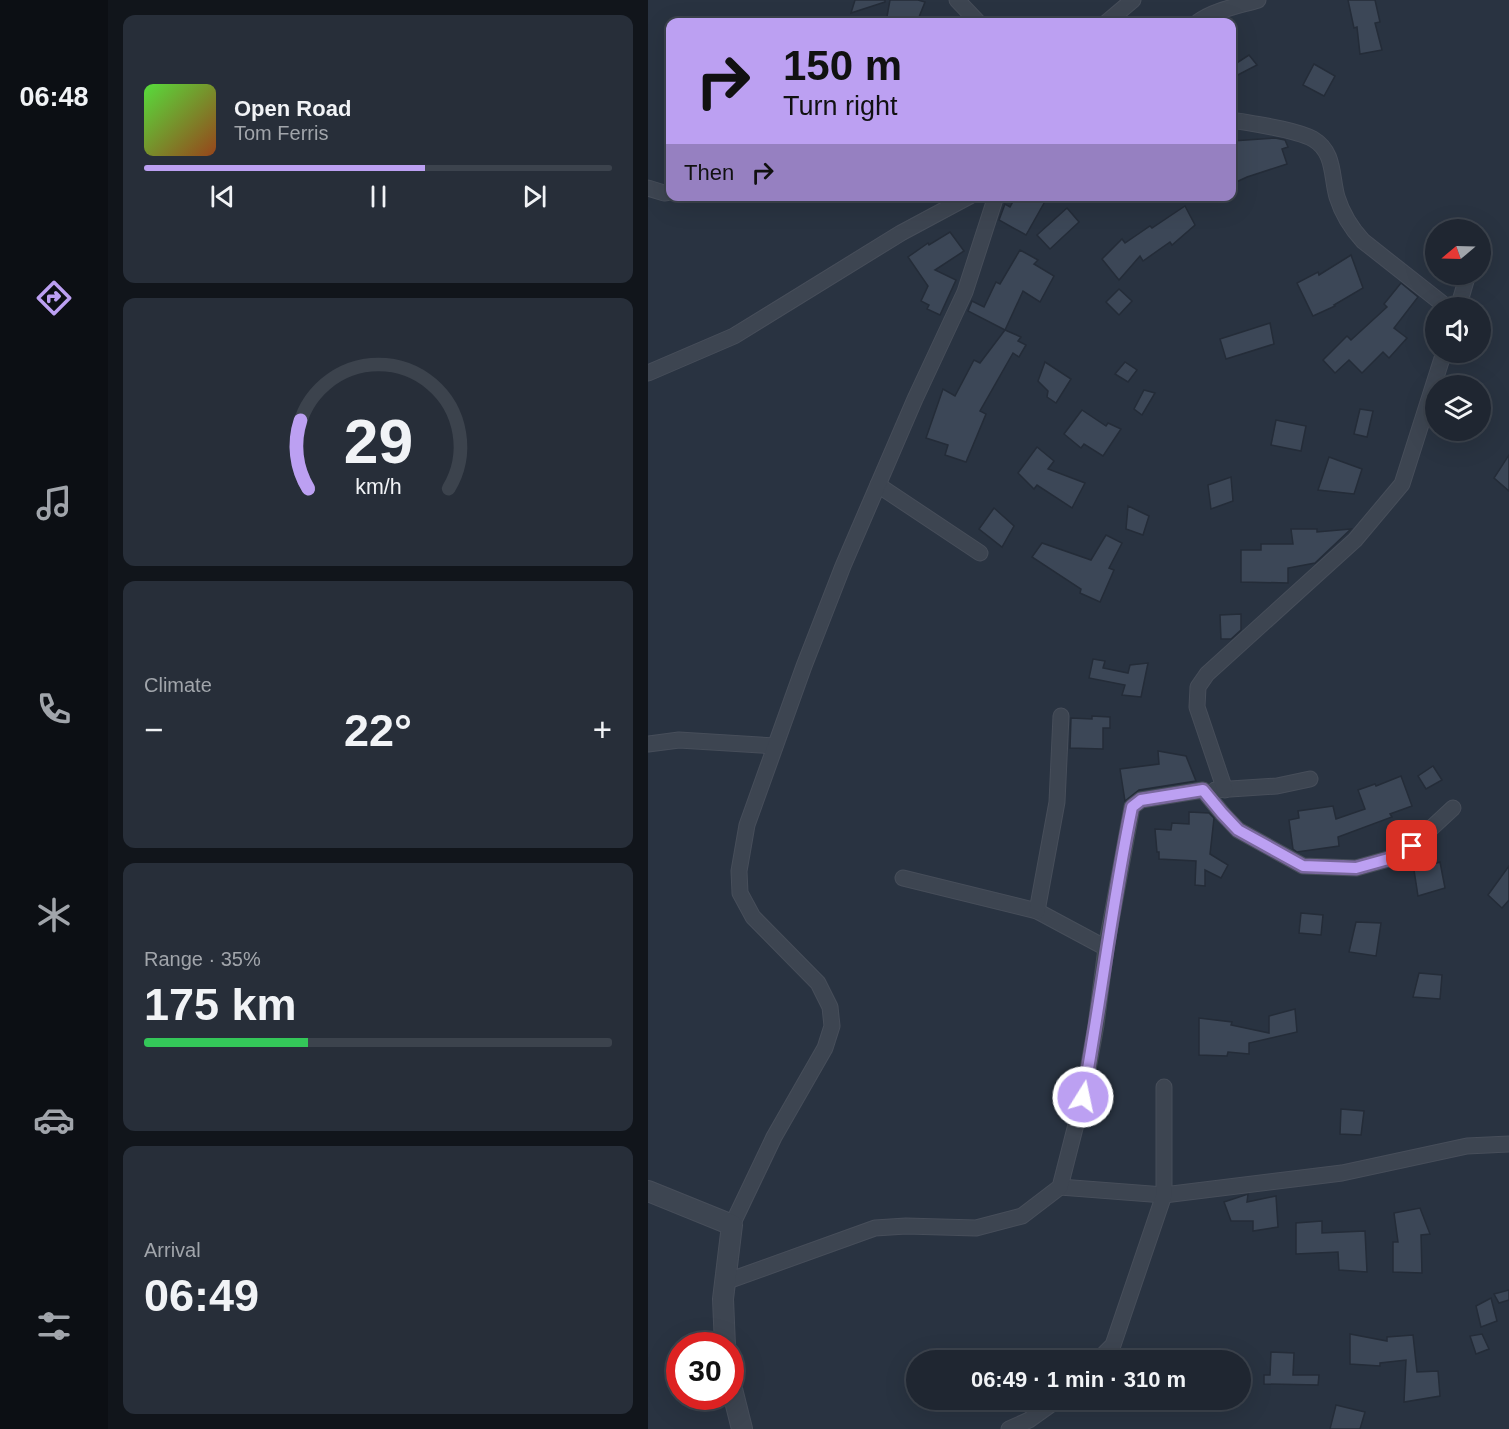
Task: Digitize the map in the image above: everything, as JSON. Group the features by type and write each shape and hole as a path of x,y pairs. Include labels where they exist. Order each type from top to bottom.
{"street":[{"path":"957,0 974,18"},
{"path":"1112,18 1132,0"},
{"path":"1204,18 1258,0"},
{"path":"1236,121 1302,135 1314,140 1326,151 1337,196 1355,233 1434,297"},
{"path":"648,188 666,193"},
{"path":"648,373 734,336 901,233 961,201"},
{"path":"724,1332 723,1299 732,1225 774,1137 825,1048 832,1026 830,1007 818,983 753,917 740,893 739,871 747,825 843,566 915,399 965,292 994,201"},
{"path":"1225,790 1197,707 1198,687 1207,674 1356,540 1402,484 1440,363"},
{"path":"878,485 980,553"},
{"path":"1037,911 1057,802 1061,716"},
{"path":"648,744 679,740 775,747"},
{"path":"725,1282 875,1228 906,1226 976,1228 1022,1216 1060,1187 1083,1097 1096,1025 1106,948 1132,807 1141,800 1203,790 1277,786 1310,779"},
{"path":"1203,790 1238,830 1303,866 1356,868 1392,858 1412,846 1453,808"},
{"path":"903,878 1037,911 1106,948"},
{"path":"1109,1350 1113,1346 1164,1195 1164,1087"},
{"path":"1060,1187 1164,1195 1342,1173 1467,1146 1509,1144"},
{"path":"648,1191 732,1225"},
{"path":"737,1410 742,1429"},
{"path":"1009,1429 1029,1420 1043,1410"}],"building":[{"path":"855,0 885,0 885,2 851,13"},
{"path":"890,0 925,2 919,18 887,18"},
{"path":"1348,0 1375,0 1380,22 1375,23 1382,50 1360,54 1357,27 1354,28"},
{"path":"1249,55 1257,65 1236,76 1236,63"},
{"path":"1314,64 1335,76 1324,96 1303,85"},
{"path":"1275,138 1285,140 1288,147 1282,149 1287,164 1236,182 1236,141"},
{"path":"1013,201 1045,201 1026,235 999,220 1005,204 1010,207"},
{"path":"1185,206 1195,225 1172,245 1170,242 1143,261 1140,256 1119,280 1102,259 1122,239 1125,243"},
{"path":"1067,208 1079,222 1050,249 1037,235"},
{"path":"950,232 964,251 935,270 956,280 940,315 927,309 929,305 921,301 928,286 908,257 928,243 929,245"},
{"path":"1020,250 1038,260 1034,264 1054,276 1040,302 1023,291 1005,330 968,311 972,301 984,307 996,282 1000,284"},
{"path":"1351,255 1363,288 1335,306 1313,316 1297,283 1318,272 1319,275"},
{"path":"1401,283 1418,297 1394,328 1407,338 1389,358 1383,352 1362,373 1349,360 1335,373 1323,360 1347,336 1351,340 1387,307 1384,304"},
{"path":"1119,289 1132,301 1119,315 1106,302"},
{"path":"1270,323 1274,344 1226,359 1220,339"},
{"path":"1005,330 1021,337 1018,341 1026,345 1019,357 1013,353 980,411 986,414 966,462 945,455 948,445 926,438 943,389 955,396 974,360 980,363"},
{"path":"1045,362 1071,379 1056,403 1047,397 1048,391 1038,381"},
{"path":"1125,362 1137,370 1128,382 1115,374"},
{"path":"1144,390 1155,393 1142,415 1134,409"},
{"path":"1360,409 1373,411 1367,437 1354,434"},
{"path":"1082,410 1106,426 1108,423 1121,429 1103,456 1084,444 1081,448 1064,434"},
{"path":"1276,420 1306,426 1301,451 1271,445"},
{"path":"1037,447 1054,461 1048,469 1085,483 1072,508 1037,485 1034,489 1018,473"},
{"path":"1509,455 1509,491 1494,478"},
{"path":"1329,457 1362,469 1354,494 1318,490"},
{"path":"1231,477 1233,501 1211,509 1208,485"},
{"path":"1128,506 1149,516 1143,535 1126,529"},
{"path":"994,508 1014,526 1002,547 979,529"},
{"path":"1291,529 1317,529 1317,532 1351,529 1315,563 1288,568 1288,583 1241,582 1241,550 1261,550 1261,544 1293,544"},
{"path":"1106,535 1122,543 1109,568 1114,570 1100,602 1080,593 1081,589 1032,557 1042,543 1091,560"},
{"path":"1241,614 1241,630 1231,639 1221,639 1220,615"},
{"path":"1093,659 1105,661 1103,668 1128,673 1130,665 1148,663 1141,697 1122,695 1125,685 1089,678"},
{"path":"1092,716 1110,717 1110,728 1103,728 1103,749 1070,748 1071,718 1092,719"},
{"path":"1158,751 1186,756 1196,781 1139,790 1125,801 1120,769 1159,764"},
{"path":"1433,766 1442,780 1426,789 1418,776"},
{"path":"1401,776 1412,806 1390,814 1392,817 1338,837 1339,846 1297,852 1293,849 1289,820 1299,818 1298,811 1333,806 1336,819 1365,809 1358,790"},
{"path":"1189,812 1209,813 1214,818 1210,854 1228,865 1221,878 1205,870 1205,886 1195,885 1196,861 1159,859 1159,852 1157,852 1155,829 1171,830 1172,823 1189,824"},
{"path":"1440,862 1445,888 1418,896 1414,870"},
{"path":"1509,866 1509,900 1502,908 1488,895"},
{"path":"1301,913 1323,915 1321,935 1299,933"},
{"path":"1356,922 1381,923 1376,956 1349,952"},
{"path":"1419,973 1442,975 1440,999 1413,997"},
{"path":"1295,1009 1297,1032 1249,1043 1249,1054 1228,1052 1227,1056 1199,1055 1199,1018 1232,1022 1231,1025 1269,1033 1269,1016"},
{"path":"1341,1109 1364,1111 1361,1135 1340,1134"},
{"path":"1248,1194 1247,1202 1276,1196 1278,1227 1253,1231 1253,1221 1231,1221 1224,1202"},
{"path":"1420,1208 1430,1234 1421,1235 1422,1273 1393,1272 1393,1242 1398,1242 1394,1213"},
{"path":"1322,1221 1322,1233 1365,1231 1367,1272 1339,1270 1338,1252 1296,1254 1296,1223"},
{"path":"1509,1290 1509,1300 1499,1303 1494,1294"},
{"path":"1491,1298 1497,1321 1481,1327 1476,1306"},
{"path":"1350,1334 1387,1341 1387,1337 1413,1335 1417,1372 1438,1371 1440,1396 1404,1402 1406,1360 1380,1363 1380,1366 1350,1364"},
{"path":"1482,1334 1489,1349 1476,1354 1470,1336"},
{"path":"1271,1352 1294,1353 1293,1375 1319,1375 1318,1385 1264,1384 1264,1375 1270,1375"},
{"path":"1336,1405 1365,1412 1360,1429 1330,1429"}],"route":[{"path":"1083,1097 1096,1025 1106,948 1132,807 1141,800 1203,790 1238,830 1303,866 1356,868 1392,858 1412,846"}]}
